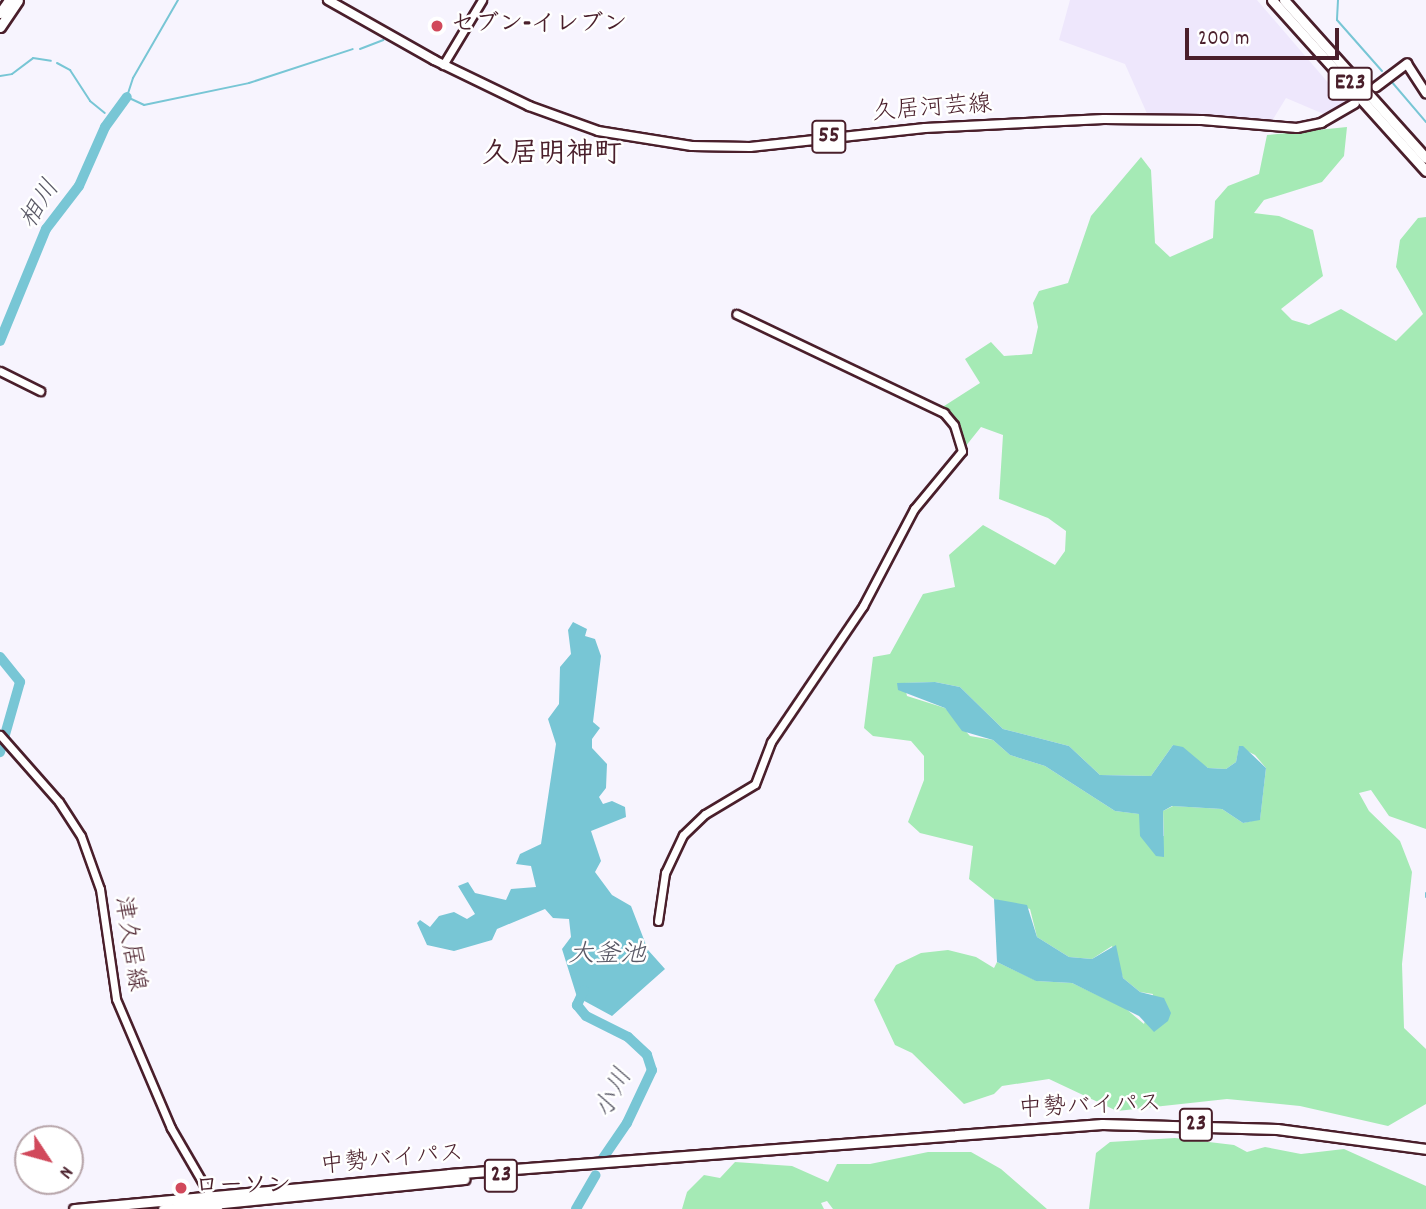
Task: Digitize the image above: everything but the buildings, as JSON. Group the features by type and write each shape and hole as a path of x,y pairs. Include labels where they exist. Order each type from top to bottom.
{"highway":[{"path":"0,13 9,0"},
{"path":"0,26 18,0"},
{"name":"E23","path":"1272,0 1426,171"},
{"name":"E23","path":"1284,0 1426,158"},
{"name":"中勢バイパス","path":"163,1209 995,1131 1175,1124 1278,1129 1426,1147"},
{"name":"中勢バイパス","path":"74,1209 214,1203"}],"main road":[{"name":"久居河芸線","path":"328,0 443,65 572,123 621,136 692,146 750,147 925,128 1104,119 1202,120 1297,128 1321,123 1355,103"},
{"path":"1376,87 1407,64 1426,93"}],"street":[{"path":"443,65 482,0"},
{"path":"658,921 665,873 683,835 705,814 755,784 775,736 863,606 914,509 962,451 954,425 944,413 736,314"},
{"path":"0,371 40,391"},
{"name":"津久居線","path":"1,737 59,802 80,836 100,889 116,999 171,1128 214,1203"}],"shaded area":[{"path":"1070,0 1257,0 1349,107 1326,115 1286,98 1269,126 1149,118 1125,64 1059,40"}],"green space":[{"path":"1347,127 1344,156 1322,182 1264,200 1254,213 1279,216 1313,230 1323,276 1281,309 1292,320 1309,325 1341,309 1396,341 1423,314 1396,267 1400,240 1418,218 1426,217 1426,829 1389,816 1371,790 1359,793 1369,811 1400,841 1412,872 1402,964 1404,1028 1426,1049 1426,1104 1388,1126 1300,1106 1227,1099 1117,1111 1049,1079 1002,1086 994,1094 964,1104 912,1053 895,1045 874,1000 896,965 921,953 948,950 976,957 994,968 997,962 1037,981 1072,983 1125,1008 1144,1024 1153,994 1140,992 1123,978 1112,946 1092,959 1069,957 1037,937 1030,909 994,899 969,879 973,846 920,833 908,822 924,780 924,756 911,741 873,736 864,728 873,657 890,654 923,594 955,587 949,555 983,525 1055,565 1065,551 1066,531 1048,518 999,499 1003,435 981,427 965,447 953,417 941,408 980,383 965,359 991,342 1004,356 1032,354 1038,327 1033,303 1039,291 1068,283 1091,216 1141,157 1151,170 1155,243 1170,257 1213,238 1215,201 1228,186 1259,174 1267,135","holes":["935,682 960,687 1003,729 1069,746 1100,775 1151,776 1173,745 1208,768 1226,769 1236,762 1239,747 1255,755 1266,768 1260,819 1243,823 1222,809 1173,806 1163,811 1164,836 1140,836 1140,814 1115,811 1045,766 1010,755 993,740 970,736 945,708 907,696 904,683"]},
{"path":"1175,1138 1234,1145 1247,1152 1265,1147 1301,1154 1344,1149 1426,1186 1426,1209 1089,1209 1096,1153 1110,1142"},
{"path":"928,1152 971,1152 1001,1169 1047,1209 833,1209 827,1201 821,1203 824,1209 682,1209 687,1192 704,1175 720,1178 735,1162 792,1166 828,1182 837,1164 870,1164"}],"water":[{"name":"大釜池","path":"573,622 587,629 585,636 595,639 601,656 593,722 600,728 592,739 592,748 607,764 606,788 599,797 603,804 612,801 625,807 626,817 591,831 601,861 595,872 612,895 631,906 648,950 665,969 612,1016 577,997 562,949 571,937 569,919 553,918 545,909 497,929 492,940 454,951 427,945 417,923 420,920 430,927 439,916 454,912 467,919 475,914 458,886 468,882 475,893 506,900 511,889 536,887 531,866 516,864 520,854 541,844 556,744 548,719 559,704 560,667 571,654 568,630"},
{"path":"935,682 960,687 1003,729 1069,746 1100,775 1151,776 1173,745 1183,747 1208,768 1226,769 1236,762 1239,746 1243,746 1266,768 1260,820 1243,823 1222,809 1172,806 1163,811 1164,857 1156,856 1140,836 1139,814 1115,811 1045,766 1010,755 993,740 962,731 945,708 898,690 897,683"},
{"path":"994,899 1027,905 1037,937 1069,957 1092,959 1116,945 1123,978 1140,992 1164,998 1171,1013 1168,1021 1154,1032 1139,1016 1072,983 1036,981 997,962"}],"waterway":[{"path":"178,0 133,78 127,97 144,105 249,83 353,49"},
{"path":"1338,0 1337,20 1382,71"},
{"path":"360,49 383,40"},
{"path":"0,76 12,74 33,58 51,61"},
{"path":"57,63 70,70 90,101 105,113"},
{"path":"1391,81 1426,122"},
{"name":"相川","path":"0,341 46,229 79,186 105,127 127,97"},
{"name":"相川","path":"0,657 20,682 0,752"},
{"name":"小川","path":"584,990 577,1005 586,1016 628,1037 647,1055 652,1070 627,1123 601,1161"},
{"name":"小川","path":"576,1209 596,1175"}],"place":[{"name":"セブン-イレブン","path":"437,26"},
{"name":"ローソン","path":"181,1188"}],"district":[{"name":"久居明神町","path":"552,156"}]}
